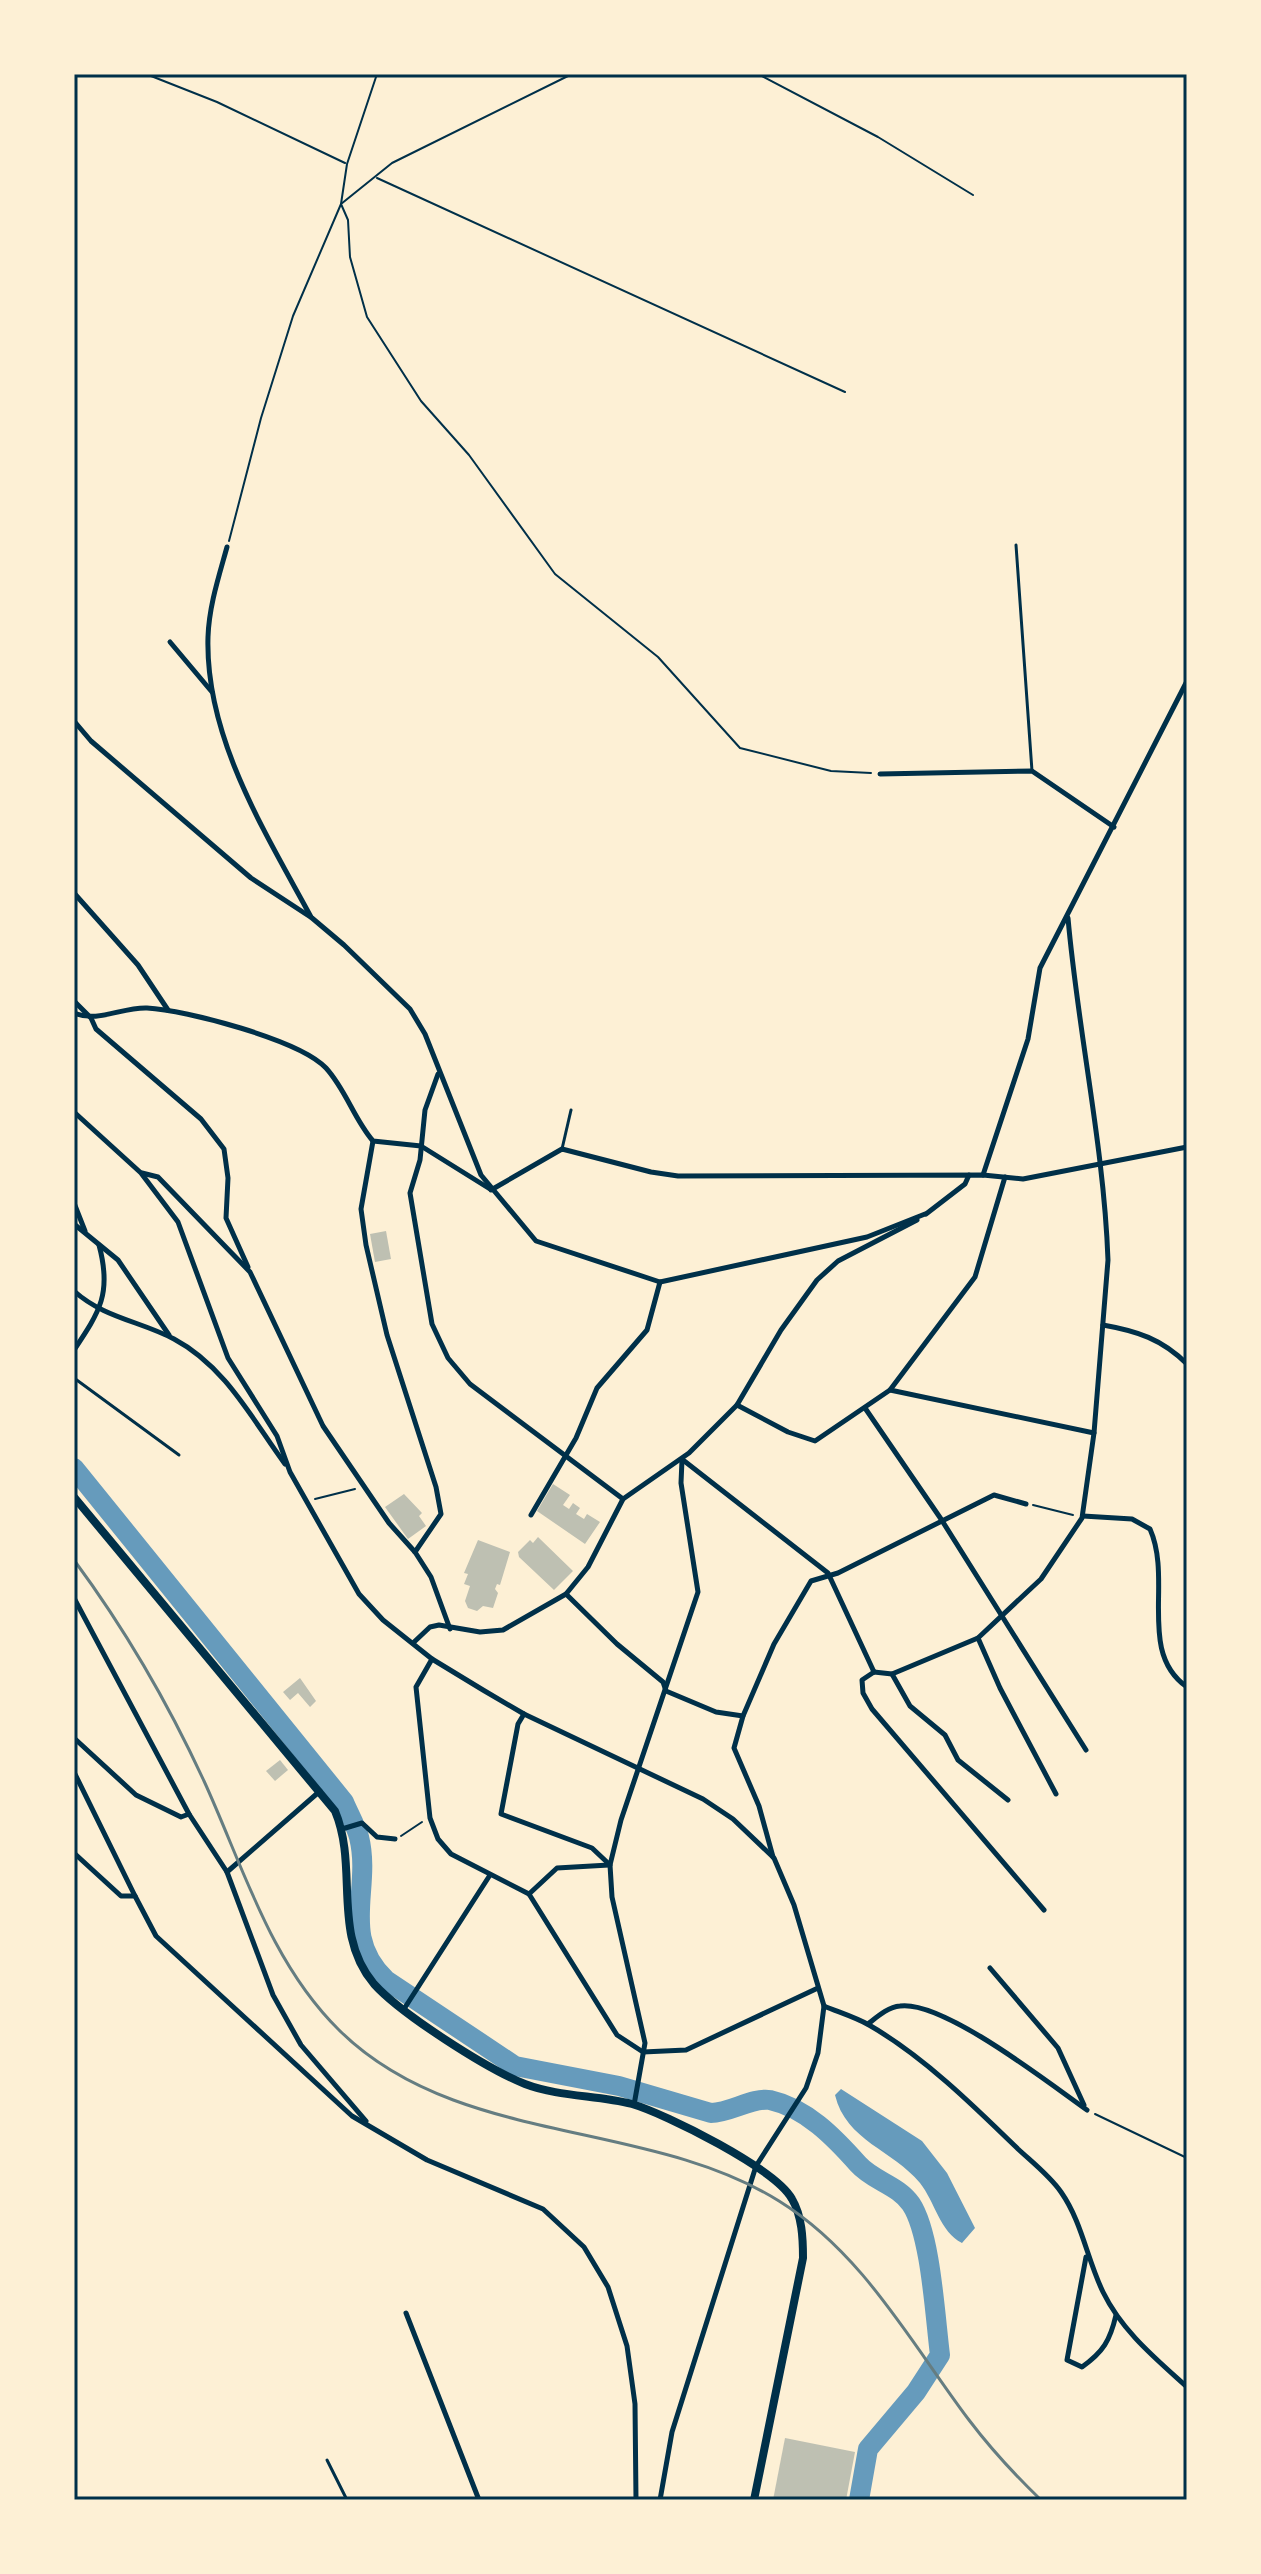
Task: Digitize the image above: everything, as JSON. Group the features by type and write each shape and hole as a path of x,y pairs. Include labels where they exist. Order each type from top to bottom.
{"main road":[{"path":"74,1497 321,1790 346,1828 347,1918 352,1946 376,1985 483,2062 526,2084 635,2102 756,2166 782,2186 792,2199 800,2219 803,2258 754,2500"}],"street":[{"path":"227,547 211,608 209,662 212,693 254,809 312,918"},
{"path":"170,642 212,693"},
{"path":"983,1175 1028,1039 1040,968 1187,681"},
{"path":"74,721 91,741 251,878 312,918 410,1009 425,1034 481,1175 536,1241 660,1282 867,1237 925,1214"},
{"path":"880,774 1032,771 1114,827"},
{"path":"74,893 138,965 169,1011"},
{"path":"1044,1910 872,1709 863,1693 862,1680 874,1672 892,1674 978,1638 1003,1618 1041,1579 1082,1517 1094,1433 1108,1260 1100,1165 1077,1018 1068,918"},
{"path":"74,1001 91,1018 96,1029 201,1119 224,1149 228,1178 226,1218 250,1272 323,1426 363,1487 431,1577 450,1629"},
{"path":"74,1013 91,1018 143,1008 169,1011 277,1040 311,1056 326,1068 373,1141 361,1209 366,1245 387,1335 432,1473 441,1514 415,1552"},
{"path":"439,1073 425,1110 421,1146 410,1193 432,1324 458,1373 470,1384 623,1499"},
{"path":"74,1112 141,1173 178,1222 228,1358 277,1436 290,1472"},
{"path":"373,1141 421,1146 491,1190"},
{"path":"491,1190 562,1149 678,1176 983,1175 1023,1179 1187,1147"},
{"path":"141,1173 158,1177 250,1272"},
{"path":"413,1643 430,1627 503,1630 566,1594 588,1567 623,1499 682,1459 737,1405 781,1330 817,1280 838,1261 902,1230 965,1184 969,1175"},
{"path":"737,1405 788,1432 815,1441 890,1390 975,1277 1005,1177"},
{"path":"74,1203 86,1231"},
{"path":"74,1224 118,1260 170,1337"},
{"path":"74,1350 100,1312 105,1268 99,1244"},
{"path":"531,1515 567,1455 597,1388 647,1330 660,1282"},
{"path":"74,1291 100,1312 170,1337 215,1367 290,1472 359,1594 432,1659 524,1714 639,1767 733,1819 774,1858"},
{"path":"1103,1325 1141,1332 1166,1345 1187,1364"},
{"path":"890,1390 1094,1433"},
{"path":"865,1408 941,1519 1086,1750"},
{"path":"682,1459 828,1573 874,1672"},
{"path":"635,2102 645,2043 612,1897 610,1865 639,1767 698,1592 681,1483 682,1459"},
{"path":"660,2500 672,2432 756,2166 806,2088 818,2053 824,2006 794,1905 774,1858 759,1806 734,1748 743,1716 774,1644 811,1581 828,1573 838,1573 994,1495 1026,1504"},
{"path":"1082,1517 1132,1519 1150,1529 1161,1560 1159,1620 1166,1665 1174,1677 1187,1687"},
{"path":"566,1594 617,1644 663,1682 666,1691 716,1712 743,1716"},
{"path":"74,1598 189,1814 227,1872 273,1995 301,2045 368,2123"},
{"path":"978,1638 1000,1688 1056,1794"},
{"path":"432,1659 416,1687 430,1818 438,1839 451,1854 529,1894 617,2035 643,2052 686,2050 707,2044 818,1988"},
{"path":"892,1674 910,1706 945,1735 958,1760 1008,1800"},
{"path":"524,1714 518,1724 501,1814 592,1848 610,1865"},
{"path":"74,1738 136,1795 181,1817 189,1814"},
{"path":"74,1772 156,1936 249,2025 352,2116 427,2160 543,2209 571,2233 594,2259 618,2314 632,2374 636,2500"},
{"path":"227,1872 321,1790"},
{"path":"346,1828 360,1824 377,1837 395,1839"},
{"path":"74,1853 121,1896 135,1896"},
{"path":"529,1894 557,1868 610,1865"},
{"path":"407,2006 490,1875"},
{"path":"990,1968 1058,2048 1087,2110"},
{"path":"824,2006 868,2024 917,2060 993,2124 1060,2190 1082,2231 1086,2254 1116,2314 1143,2347 1187,2387"},
{"path":"868,2024 900,2006 923,2009 969,2031 1043,2075 1087,2110"},
{"path":"1086,2254 1067,2360 1082,2367 1100,2354 1110,2342 1116,2314"},
{"path":"406,2313 479,2500"}],"lane":[{"path":"1016,545 1032,771"},
{"path":"562,1149 571,1110"},
{"path":"74,1378 179,1455"},
{"path":"327,2460 347,2500"}],"path":[{"path":"146,74 217,102 347,164"},
{"path":"227,547 261,418 293,316 341,204 347,164 377,74"},
{"path":"341,204 392,163 572,74"},
{"path":"758,74 878,137 973,195"},
{"path":"376,177 845,392"},
{"path":"341,204 348,220 350,257 367,317 421,401 443,422 555,574 658,657 729,739 752,751 831,771 880,774"},
{"path":"306,1502 363,1487"},
{"path":"1026,1504 1082,1517"},
{"path":"395,1839 430,1818"},
{"path":"1087,2110 1187,2158"}],"water":[{"path":"841,2089 922,2141 947,2173 975,2228 962,2243 948,2232 920,2183 849,2124 835,2095"}],"building":[{"path":"386,1231 391,1259 375,1262 370,1234"},
{"path":"553,1484 570,1495 563,1505 569,1509 573,1503 580,1508 576,1514 584,1519 587,1514 600,1522 585,1544 537,1511"},
{"path":"404,1494 422,1513 419,1516 426,1526 408,1539 385,1507"},
{"path":"538,1537 573,1571 554,1590 519,1557 518,1552"},
{"path":"478,1540 510,1552 500,1585 497,1584 495,1589 498,1593 493,1608 483,1606 477,1611 468,1608 465,1601 470,1586 464,1584 468,1574 464,1573"},
{"path":"300,1678 316,1701 310,1707 298,1693 290,1700 283,1692"},
{"path":"280,1760 288,1770 275,1781 266,1771"},
{"path":"785,2438 855,2452 846,2500 773,2500"}],"waterway":[{"path":"74,1468 344,1802 358,1833 362,1857 360,1929 364,1946 372,1963 386,1980 515,2066 619,2086 711,2113 763,2100 783,2104 818,2125 864,2170 899,2192 911,2204 928,2255 940,2355 916,2392 868,2449 859,2500"}],"railway":[{"path":"74,1560 145,1667 176,1723 276,1944 315,2003 339,2030 386,2068 439,2094 495,2114 671,2156 727,2175 779,2201 809,2222 861,2273 977,2431 1041,2500"}]}
